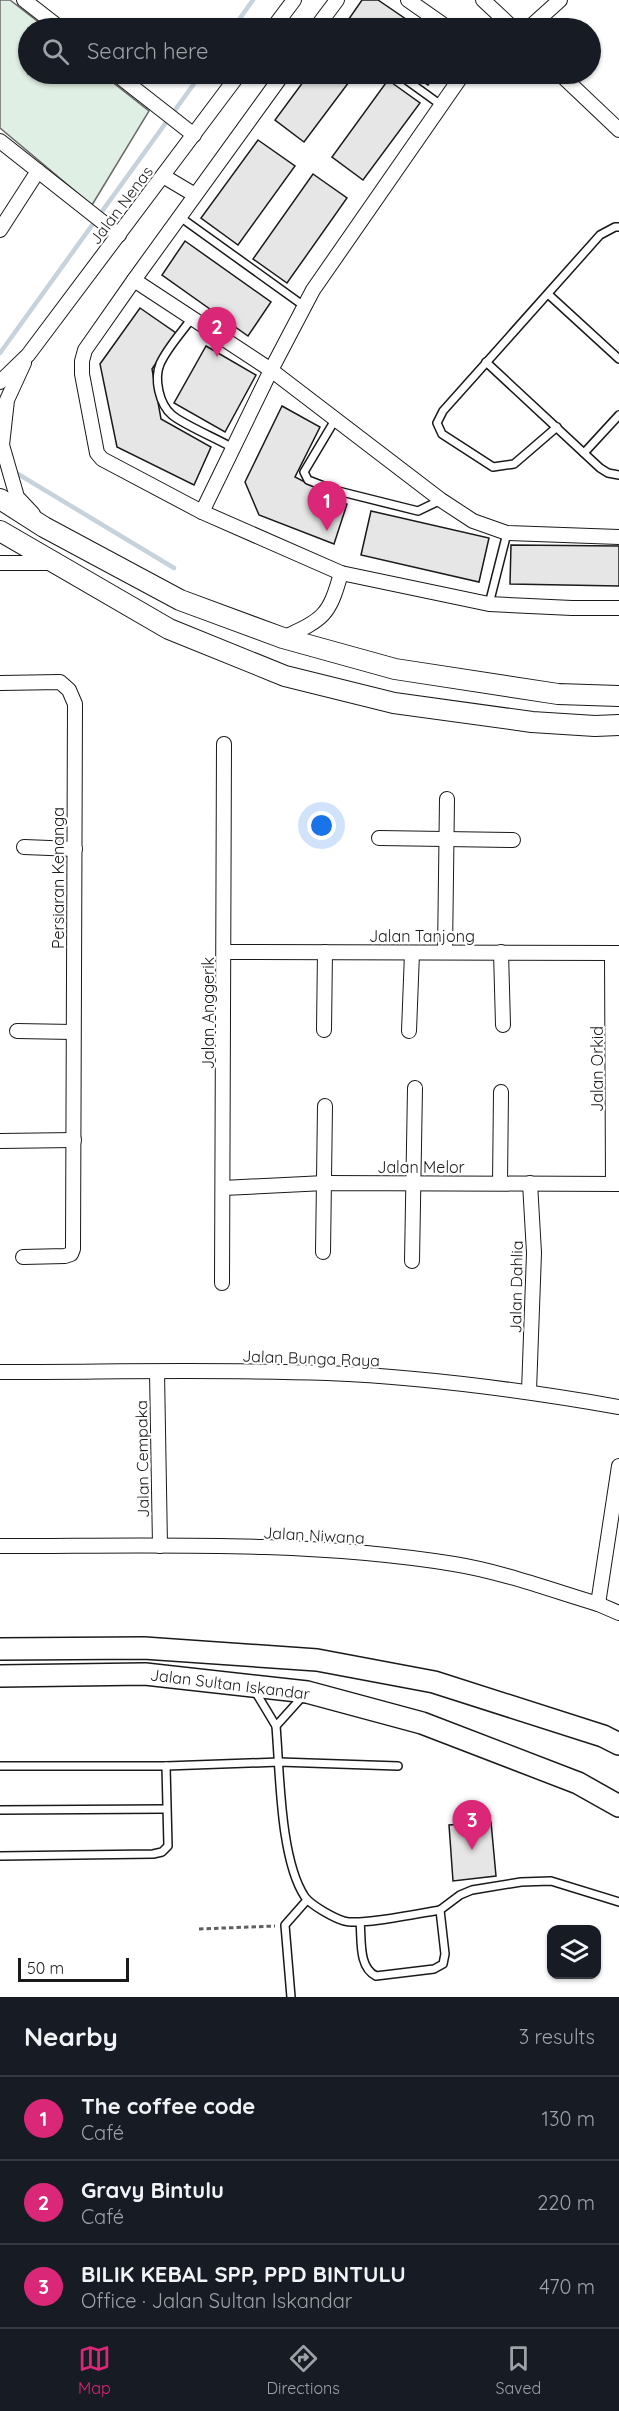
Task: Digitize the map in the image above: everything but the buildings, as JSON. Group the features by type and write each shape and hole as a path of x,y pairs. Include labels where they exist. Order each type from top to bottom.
{"main road":[{"path":"0,499 44,527 180,600 283,639 395,669 558,694 619,696"},
{"path":"0,531 169,629 285,676 394,703 532,722 595,726 619,725"},
{"name":"Jalan Sultan Iskandar","path":"0,1649 144,1648 317,1660 434,1682 603,1736 619,1744"},
{"name":"Jalan Sultan Iskandar","path":"0,1676 145,1674 307,1692 422,1723 578,1783 619,1806"}],"street":[{"path":"24,0 47,18"},
{"path":"280,18 294,0"},
{"path":"324,18 337,0"},
{"path":"408,0 434,18"},
{"path":"483,0 495,18"},
{"path":"540,18 560,0"},
{"path":"128,84 194,135"},
{"name":"Jalan Nenas","path":"0,382 28,355 232,84"},
{"path":"276,84 86,350 82,361 95,446 102,459 202,512 341,573 489,604 619,608"},
{"path":"202,512 313,290 457,84"},
{"path":"571,84 619,130"},
{"path":"0,141 118,235"},
{"path":"0,230 38,171"},
{"path":"163,176 195,195"},
{"path":"134,280 271,370 441,500 473,521 507,533 619,537"},
{"name":"Jalan Nenas","path":"28,355 7,400 2,445 18,497 44,527"},
{"path":"0,563 55,562"},
{"path":"283,639 316,623 333,602 341,573"},
{"name":"Persiaran Kenanga","path":"0,682 60,682 69,690 75,704 73,1249 65,1256 23,1257"},
{"name":"Jalan Anggerik","path":"222,1283 224,744"},
{"path":"445,952 447,799"},
{"path":"379,838 513,840"},
{"path":"24,847 75,849"},
{"name":"Jalan Tanjong","path":"225,952 615,953"},
{"path":"324,1030 325,952"},
{"path":"501,952 502,1025"},
{"path":"409,1031 412,953"},
{"name":"Jalan Orkid","path":"615,953 616,1184"},
{"path":"17,1031 73,1032"},
{"path":"412,1261 415,1088"},
{"path":"500,1183 501,1092"},
{"path":"323,1252 325,1106"},
{"path":"0,1141 74,1140"},
{"name":"Jalan Melor","path":"223,1188 325,1183 616,1184"},
{"name":"Jalan Dahlia","path":"530,1184 534,1253 530,1391"},
{"name":"Jalan Bunga Raya","path":"0,1372 326,1373 412,1378 530,1391 619,1407"},
{"name":"Jalan Cempaka","path":"157,1372 160,1546"},
{"path":"598,1604 619,1466"},
{"name":"Jalan Niwana","path":"0,1546 160,1546 339,1551 456,1564 598,1604 619,1613"}],"lane":[{"path":"412,84 441,105"},
{"path":"180,217 304,306"},
{"path":"556,427 514,464 493,467 442,434 437,423 443,411 600,236 619,227"},
{"path":"548,294 619,359"},
{"path":"192,318 161,362 158,373 159,388 164,405 172,416 233,448"},
{"path":"486,362 584,453 608,473 619,475"},
{"path":"584,453 619,415"},
{"path":"335,420 304,472 305,477 334,490 418,511 441,500"},
{"path":"489,604 507,533"},
{"path":"252,1685 276,1726 287,1848 296,1880 307,1900 345,1921 360,1922 440,1910 460,1895 472,1890 521,1882 551,1881 619,1902"},
{"path":"276,1726 307,1692"},
{"path":"0,1766 166,1766 279,1762 398,1766"},
{"path":"0,1856 162,1852 168,1846 166,1766"},
{"path":"0,1810 166,1809"},
{"path":"291,1997 285,1925 307,1900"},
{"path":"360,1922 363,1963 368,1972 376,1976 434,1969 443,1964 445,1954 440,1910"}],"path":[{"path":"199,1929 285,1925"}],"green space":[{"path":"0,0 10,0 33,18 18,18 18,84 115,84 149,111 92,205 0,128"}],"waterway":[{"path":"240,18 253,0"},
{"path":"0,353 194,84"},
{"path":"13,471 174,568"}],"place":[{"name":"Gravy Bintulu","path":"217,357"},
{"name":"The coffee code","path":"327,531"},
{"name":"BILIK KEBAL SPP, PPD BINTULU","path":"472,1850"}]}
